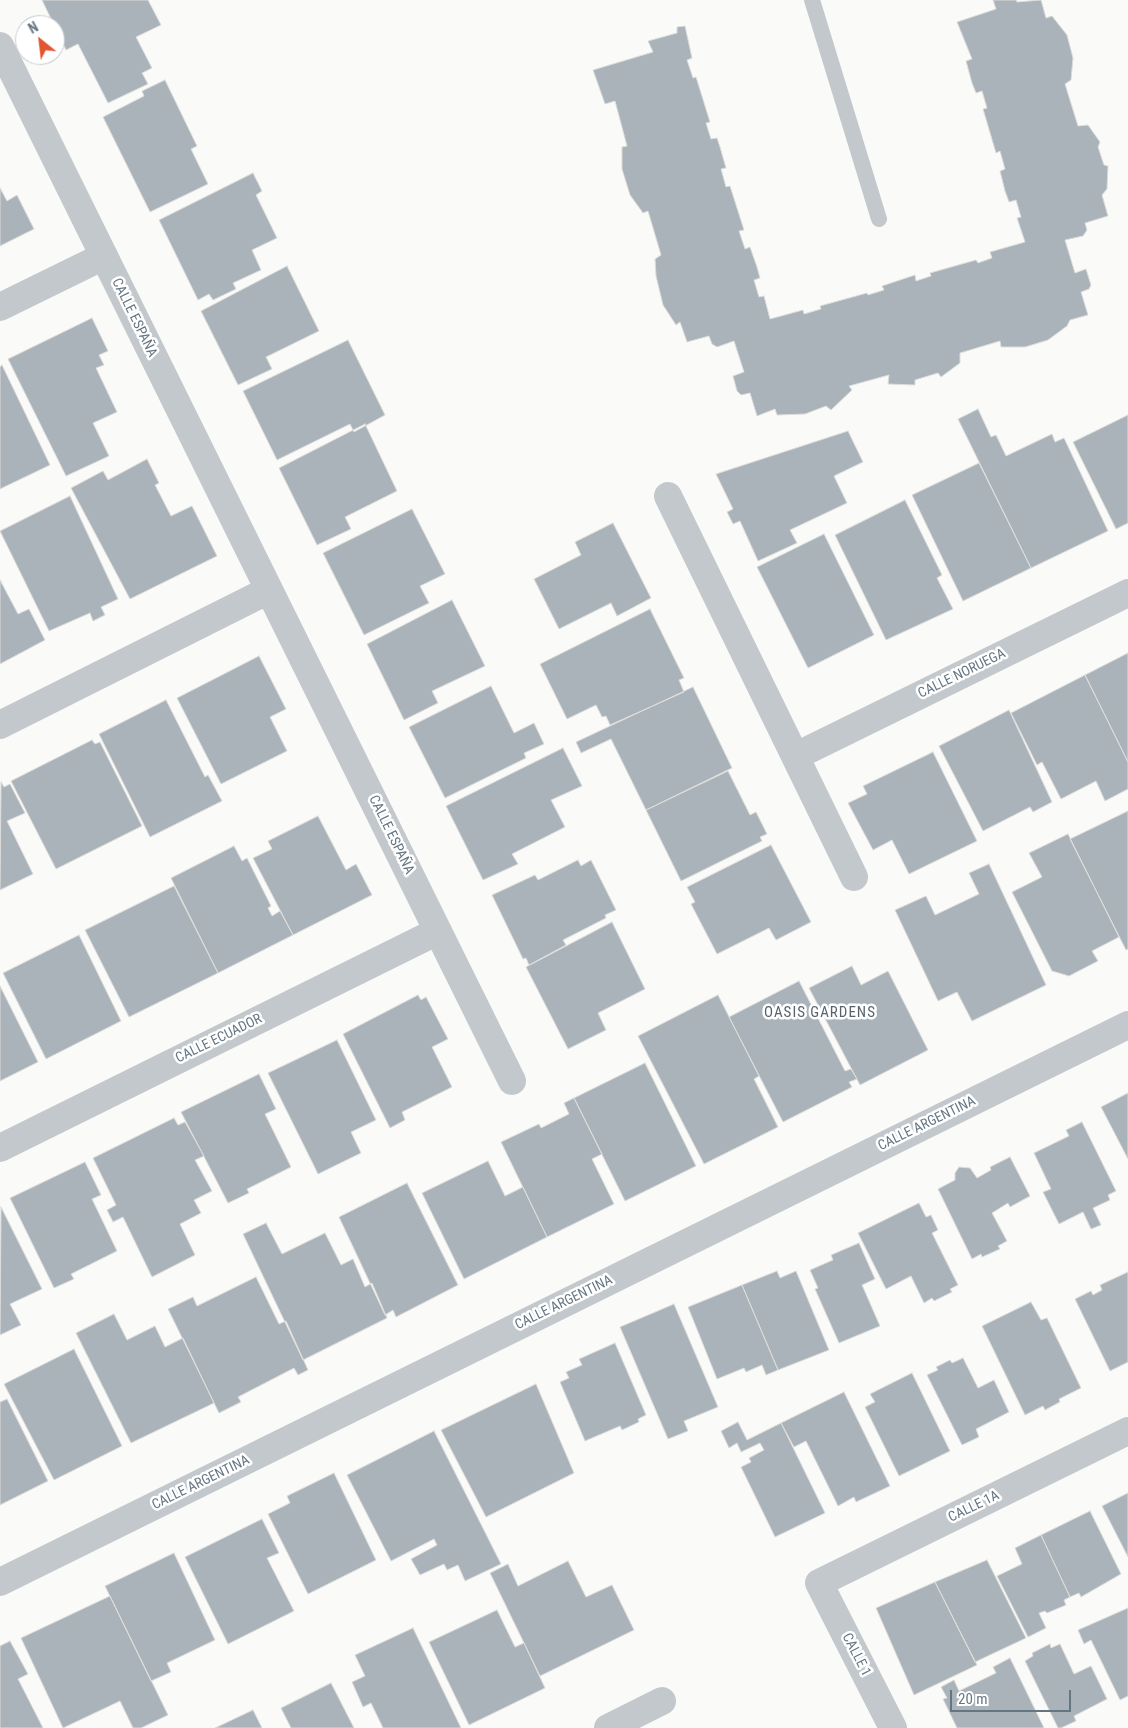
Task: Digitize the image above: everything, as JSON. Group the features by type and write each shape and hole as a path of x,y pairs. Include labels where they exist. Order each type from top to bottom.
{"street":[{"name":"CALLE ESPAÑA","path":"0,46 512,1081"},
{"path":"0,307 104,256"},
{"path":"668,496 854,877"},
{"path":"0,724 269,590"},
{"name":"CALLE NORUEGA","path":"796,756 1128,593"},
{"name":"CALLE ECUADOR","path":"0,1148 438,931"},
{"name":"CALLE ARGENTINA","path":"0,1582 1128,1025"},
{"name":"CALLE 1A","path":"819,1583 1128,1431"},
{"name":"CALLE 1","path":"819,1583 893,1728"},
{"path":"608,1728 662,1701"}],"lane":[{"path":"812,0 879,219"}],"building":[{"path":"42,0 148,0 161,25 136,37 152,68 142,73 148,84 108,103 78,44 66,50 65,15 49,15"},
{"path":"993,0 1016,0 1017,2 1041,0 1046,18 1052,16 1067,35 1073,58 1071,80 1065,84 1078,126 1088,125 1100,142 1098,147 1104,165 1108,166 1107,189 1102,195 1108,216 1085,223 1087,230 1083,236 1065,240 1075,273 1086,269 1091,285 1089,289 1081,292 1088,315 1070,320 1067,326 1048,340 1025,347 1001,347 1000,341 960,353 960,363 941,377 938,373 915,380 915,385 888,384 889,375 849,386 852,390 831,410 826,406 805,414 777,415 775,409 757,416 750,393 741,395 737,391 733,376 744,372 734,341 717,347 712,344 709,336 687,342 680,322 676,325 663,305 656,276 655,259 661,255 648,211 643,213 630,195 622,169 622,147 627,146 615,101 605,104 593,70 653,52 648,41 677,33 677,27 685,26 692,58 687,60 693,78 696,77 710,122 706,123 711,139 717,138 720,147 726,168 721,169 726,187 730,186 744,230 739,231 745,249 750,247 757,267 760,278 754,280 759,297 764,296 770,319 803,310 804,314 821,309 820,306 884,290 882,286 915,275 916,281 931,276 930,273 976,260 978,263 992,258 990,252 1025,242 1017,218 1021,217 1016,200 1009,202 1005,191 1000,171 1005,169 1000,151 996,153 983,109 987,108 982,91 976,93 972,83 966,61 972,59 957,22 996,9"},
{"path":"165,80 197,146 191,149 208,184 150,212 103,117 144,96 142,91"},
{"path":"253,173 262,191 256,195 277,238 252,250 261,270 233,283 236,289 213,300 209,294 198,300 159,220"},
{"path":"0,188 7,201 17,195 34,229 0,246"},
{"path":"287,266 319,331 266,357 272,369 238,385 201,311"},
{"path":"92,318 108,351 99,355 104,365 96,368 117,412 93,423 109,456 66,476 8,359"},
{"path":"348,340 385,415 354,432 350,424 277,460 243,391"},
{"path":"2,365 50,465 0,489 0,367"},
{"path":"978,409 991,437 996,435 1006,456 1052,434 1055,442 1064,438 1108,531 1031,568 958,419"},
{"path":"1128,415 1128,523 1116,529 1073,442"},
{"path":"365,424 397,491 345,517 351,529 317,545 279,468"},
{"path":"848,431 863,462 834,476 847,503 790,530 797,543 758,561 740,521 733,524 727,512 733,509 716,474"},
{"path":"147,459 159,483 155,485 171,516 192,506 217,556 130,599 71,488 103,471 108,480"},
{"path":"979,463 1031,568 963,601 912,495"},
{"path":"70,496 118,599 101,607 105,615 93,621 90,613 49,631 0,531"},
{"path":"905,500 942,575 937,578 953,609 886,640 835,535"},
{"path":"412,509 445,574 420,586 429,603 364,635 323,553"},
{"path":"613,523 651,598 617,616 611,603 559,629 534,579 581,555 575,542"},
{"path":"824,534 874,635 808,668 757,567"},
{"path":"0,580 18,614 29,609 45,640 0,664"},
{"path":"452,600 485,666 432,691 438,703 404,720 367,644"},
{"path":"650,609 684,678 679,680 684,692 610,725 606,716 602,717 596,705 567,719 540,664"},
{"path":"1128,653 1128,762 1085,675"},
{"path":"259,656 286,709 270,717 287,751 221,784 177,698"},
{"path":"1085,675 1128,762 1128,789 1105,801 1096,781 1061,799 1042,762 1037,765 1011,713"},
{"path":"491,686 514,733 534,723 544,744 524,753 526,758 445,798 409,727"},
{"path":"693,687 732,768 646,810 611,739 581,753 576,742"},
{"path":"166,700 205,777 208,775 222,801 150,837 99,734"},
{"path":"1009,710 1052,802 1033,812 1030,807 983,831 939,746"},
{"path":"92,740 95,744 100,742 142,826 56,869 11,781"},
{"path":"563,748 582,786 551,800 565,827 512,854 518,864 483,880 446,806"},
{"path":"933,752 977,841 909,874 892,840 873,850 848,803 867,794 863,786"},
{"path":"728,771 750,815 756,812 767,834 760,837 762,841 681,881 646,810"},
{"path":"1,782 4,787 10,784 25,813 7,821 33,874 0,890"},
{"path":"1128,811 1128,949 1126,950 1070,839"},
{"path":"318,816 346,870 356,864 372,895 293,935 253,858 272,849 268,841"},
{"path":"1068,834 1119,937 1092,951 1098,961 1069,976 1052,971 1012,892 1042,877 1029,853"},
{"path":"771,845 811,922 776,940 769,928 717,954 691,904 695,902 687,887"},
{"path":"234,846 242,861 247,858 271,906 268,908 272,916 280,911 293,935 218,973 171,878"},
{"path":"578,860 581,866 591,860 616,910 605,915 606,918 563,940 566,945 529,965 526,958 523,959 492,895 535,875 538,880"},
{"path":"989,864 1046,985 972,1021 957,992 938,1001 895,910 926,896 935,915 979,894 969,873"},
{"path":"174,886 218,973 129,1017 85,930"},
{"path":"612,922 645,989 598,1013 606,1030 568,1049 526,967"},
{"path":"79,935 121,1021 46,1059 3,973"},
{"path":"852,966 861,985 888,971 928,1050 860,1085 809,988"},
{"path":"799,981 845,1071 851,1069 857,1079 849,1082 852,1087 783,1122 729,1017"},
{"path":"0,986 38,1062 0,1081"},
{"path":"418,995 421,1000 426,997 448,1039 432,1047 452,1087 402,1112 405,1120 390,1128 343,1034"},
{"path":"718,995 759,1076 754,1079 778,1127 704,1164 638,1036"},
{"path":"337,1040 376,1120 351,1132 361,1153 318,1174 268,1073"},
{"path":"645,1063 696,1166 625,1201 574,1098"},
{"path":"259,1074 276,1109 265,1114 291,1167 247,1189 249,1193 228,1203 181,1112"},
{"path":"1128,1093 1128,1159 1101,1107"},
{"path":"574,1098 602,1154 592,1159 614,1204 547,1237 501,1142 539,1124 541,1128 569,1114 564,1103"},
{"path":"174,1118 178,1125 185,1122 204,1156 195,1160 212,1191 194,1200 201,1213 180,1224 195,1255 152,1277 123,1217 113,1222 107,1210 116,1205 93,1158"},
{"path":"1082,1122 1116,1191 1108,1195 1110,1200 1093,1208 1101,1225 1091,1229 1083,1212 1059,1224 1043,1192 1051,1189 1034,1153 1069,1136 1066,1130"},
{"path":"1010,1157 1030,1196 1010,1207 1008,1203 992,1213 1007,1241 998,1246 1000,1249 982,1257 981,1254 972,1259 938,1189 955,1180 955,1173 959,1167 970,1168 977,1178 991,1170 990,1167"},
{"path":"488,1161 505,1196 523,1187 547,1237 464,1279 422,1193"},
{"path":"85,1162 101,1195 92,1199 117,1251 71,1274 74,1279 54,1288 10,1198"},
{"path":"407,1183 458,1285 396,1317 393,1310 385,1315 339,1217"},
{"path":"919,1203 926,1217 931,1215 938,1230 932,1233 958,1285 950,1289 952,1292 934,1301 932,1298 924,1303 911,1276 886,1289 858,1233"},
{"path":"1,1207 42,1289 10,1304 21,1325 0,1335"},
{"path":"266,1223 282,1254 325,1233 341,1265 353,1259 365,1287 372,1283 387,1318 303,1360 243,1234"},
{"path":"859,1243 875,1279 862,1285 880,1326 839,1343 815,1289 818,1288 810,1270 833,1260 831,1255"},
{"path":"777,1271 780,1278 796,1271 829,1350 778,1370 742,1285"},
{"path":"1128,1272 1128,1362 1110,1371 1075,1299 1091,1291 1093,1295 1102,1290 1100,1285"},
{"path":"256,1277 279,1324 286,1321 308,1370 298,1375 294,1368 238,1397 241,1402 219,1413 168,1309 193,1297 197,1306"},
{"path":"742,1285 778,1370 766,1375 762,1365 746,1372 744,1368 717,1379 688,1307"},
{"path":"1031,1302 1041,1320 1047,1318 1081,1388 1059,1399 1060,1402 1045,1410 1043,1406 1025,1415 982,1326"},
{"path":"674,1304 718,1407 684,1421 688,1431 668,1439 620,1327"},
{"path":"114,1314 127,1340 155,1326 165,1347 183,1338 214,1403 131,1443 76,1333"},
{"path":"615,1343 646,1415 638,1419 639,1422 622,1430 620,1426 585,1441 560,1382 569,1378 566,1372 582,1365 579,1359"},
{"path":"74,1349 122,1446 54,1480 4,1384"},
{"path":"963,1358 978,1388 994,1380 1009,1412 976,1429 979,1437 962,1445 927,1375 938,1370 936,1367 950,1360 952,1363"},
{"path":"912,1373 950,1451 899,1476 865,1407 875,1402 870,1394"},
{"path":"536,1384 574,1473 486,1517 441,1430"},
{"path":"844,1392 890,1486 856,1502 854,1497 838,1506 806,1441 794,1447 781,1423"},
{"path":"7,1399 48,1481 0,1505 0,1402"},
{"path":"738,1422 747,1440 781,1423 825,1513 775,1537 741,1467 751,1462 749,1458 764,1450 760,1443 741,1452 737,1443 729,1448 721,1431"},
{"path":"434,1431 501,1564 465,1581 458,1565 447,1570 444,1564 420,1575 411,1559 437,1545 434,1539 391,1561 347,1475"},
{"path":"334,1473 376,1560 308,1594 268,1514 290,1503 287,1496"},
{"path":"1128,1493 1128,1557 1102,1506"},
{"path":"1090,1511 1121,1574 1081,1597 1079,1593 1070,1597 1041,1535"},
{"path":"262,1519 279,1553 267,1558 294,1611 228,1644 185,1557"},
{"path":"1041,1535 1070,1597 1064,1600 1066,1605 1047,1613 1045,1611 1039,1613 1046,1628 1028,1637 997,1576 1022,1564 1015,1548"},
{"path":"174,1553 215,1640 167,1663 171,1672 151,1681 105,1586"},
{"path":"987,1560 1026,1638 975,1662 935,1582"},
{"path":"568,1561 586,1597 612,1585 634,1630 540,1676 490,1573 508,1564 518,1586"},
{"path":"935,1582 977,1665 914,1695 876,1608"},
{"path":"110,1596 168,1715 141,1728 133,1728 120,1701 63,1728 21,1638"},
{"path":"1128,1608 1128,1696 1120,1700 1091,1640 1084,1644 1078,1630"},
{"path":"497,1610 515,1647 524,1643 545,1688 469,1725 429,1642"},
{"path":"413,1628 461,1728 383,1728 371,1703 363,1707 352,1682 365,1676 355,1655"},
{"path":"10,1641 28,1674 18,1679 43,1728 0,1728 0,1646"},
{"path":"1050,1644 1051,1648 1060,1644 1074,1674 1091,1666 1107,1699 1074,1716 1076,1721 1061,1728 1058,1728 1025,1661 1033,1656 1032,1653"},
{"path":"1010,1658 1044,1728 957,1728 943,1699 947,1698 941,1687 954,1680 959,1691 996,1673 993,1667"},
{"path":"331,1683 354,1728 291,1728 281,1708"},
{"path":"253,1710 262,1728 215,1728"}],"district":[{"name":"OASIS GARDENS","path":"820,1013"}]}
